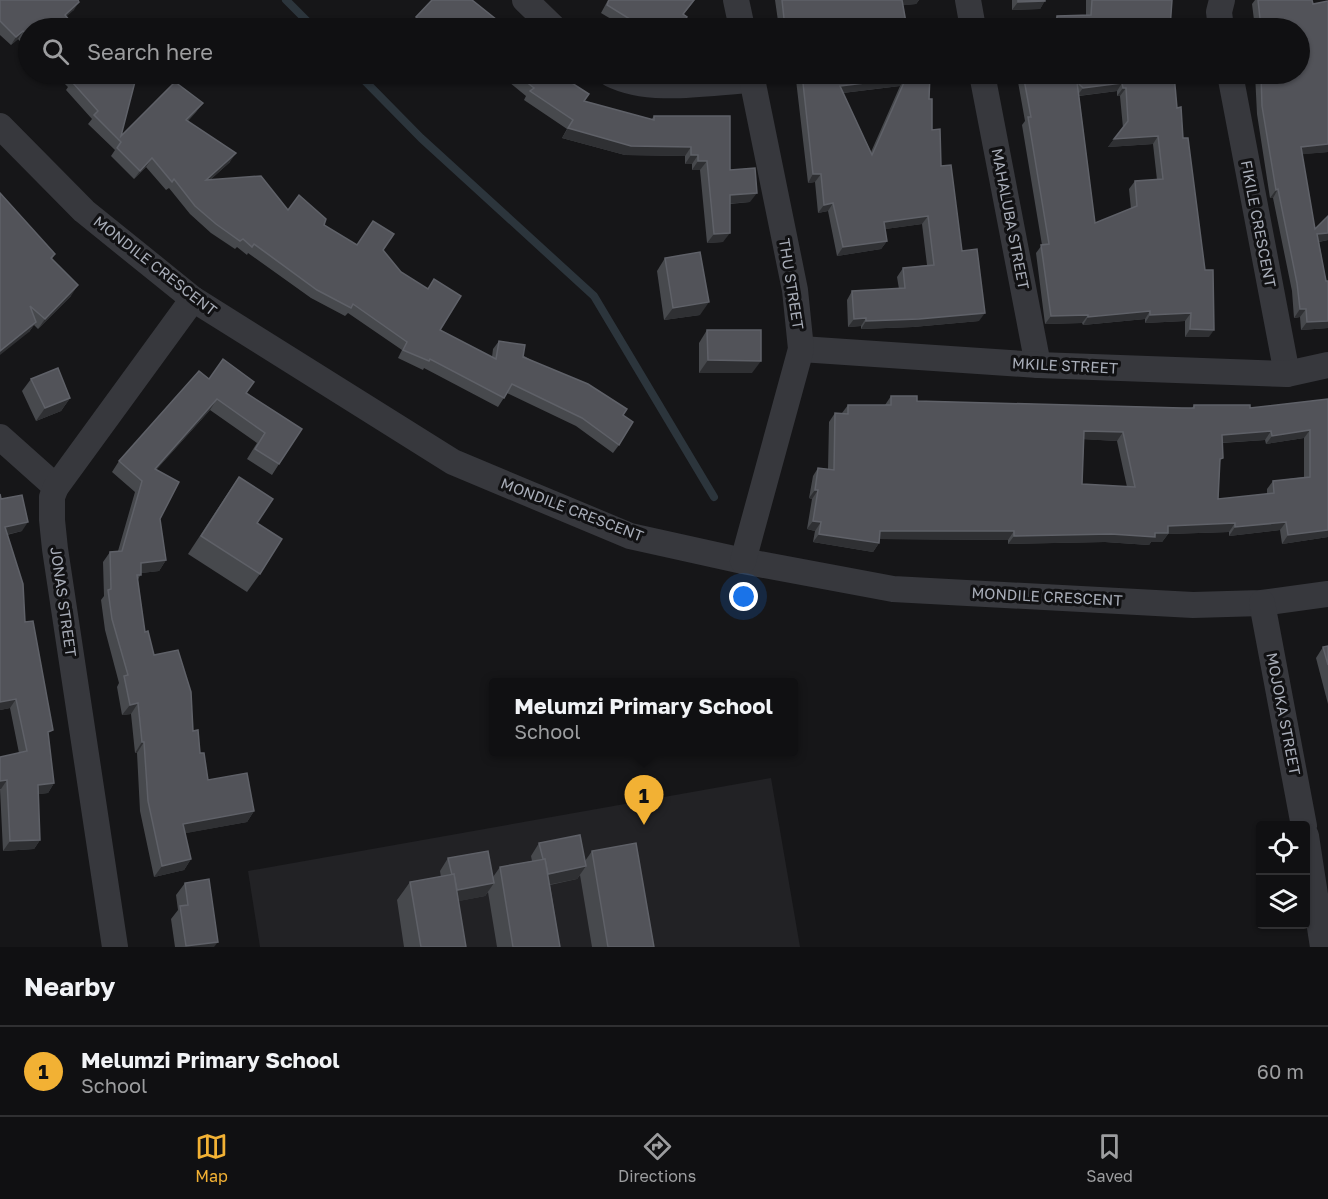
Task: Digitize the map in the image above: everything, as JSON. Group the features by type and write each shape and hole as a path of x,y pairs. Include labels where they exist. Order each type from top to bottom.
{"street":[{"path":"525,0 544,18"},
{"path":"736,0 740,18"},
{"path":"968,0 971,18"},
{"path":"1220,18 1222,0"},
{"name":"THU STREET","path":"742,561 801,349 795,290 752,84"},
{"name":"MAHALUBA STREET","path":"984,84 1038,365"},
{"name":"FIKILE CRESCENT","path":"1232,84 1287,374"},
{"name":"MONDILE CRESCENT","path":"0,126 84,211 193,299 453,462 630,536 742,561 893,589 1193,604 1262,603 1328,594"},
{"path":"0,437 56,487 193,299"},
{"name":"MKILE STREET","path":"801,349 1038,365 1287,374 1328,365"},
{"name":"JONAS STREET","path":"56,487 52,497 54,539 115,947"},
{"name":"MOJOKA STREET","path":"1262,603 1303,821"},
{"path":"1310,867 1323,947"}],"shaded area":[{"path":"771,778 800,947 260,947 248,871"}],"building":[{"path":"0,0 78,0 79,2 65,15 68,18 18,18 18,35 16,37 0,21"},
{"path":"432,0 472,0 494,18 417,18"},
{"path":"609,0 694,0 683,14 686,18 628,18 607,5"},
{"path":"782,0 902,0 905,18 784,18"},
{"path":"1018,0 1045,0 1045,1 1018,2"},
{"path":"1092,0 1172,0 1171,18 1057,18 1057,16 1091,15"},
{"path":"1258,0 1312,0 1313,4 1328,1 1328,144 1301,147 1315,229 1328,216 1328,233 1317,234 1326,281 1328,281 1328,321 1307,322 1306,309 1300,309 1297,283 1278,189 1276,190 1262,106 1261,84 1310,84 1310,18 1260,18"},
{"path":"74,84 134,84 121,136 173,84 178,84 203,103 186,120 236,153 206,180 261,176 288,210 299,195 326,219 324,225 357,245 373,221 394,234 383,250 401,272 428,289 434,279 461,296 440,330 496,359 499,341 525,345 523,357 588,384 627,409 623,415 633,422 619,445 582,418 512,384 504,398 430,359 429,361 403,350 407,342 353,304 351,308 317,290 254,244 252,247 243,239 240,241 216,224 195,206 174,179 172,182 152,158 140,171 117,148 121,142 94,115 98,111"},
{"path":"529,84 574,84 589,94 584,101 654,120 654,116 730,116 730,170 755,168 757,193 730,195 730,233 714,234 707,161 698,161 698,155 691,155 691,147 631,146 568,128 573,120 530,91 534,88"},
{"path":"803,84 856,84 840,86 872,155 903,84 930,84 932,130 940,129 941,166 951,165 962,251 977,249 985,313 919,319 866,321 866,318 854,319 852,291 905,288 903,268 934,265 928,216 884,222 887,241 843,247 833,203 824,205 821,174 813,174"},
{"path":"1025,84 1077,84 1095,223 1137,206 1135,181 1163,179 1158,136 1114,139 1128,121 1126,88 1123,88 1122,84 1175,84 1177,108 1181,107 1183,138 1188,138 1205,270 1213,270 1214,330 1190,329 1191,313 1150,315 1150,311 1088,317 1088,315 1051,316 1041,245 1049,244 1028,117 1031,117"},
{"path":"1079,84 1114,84 1083,88"},
{"path":"0,193 55,254 51,258 78,285 45,319 30,306 36,322 0,351"},
{"path":"700,252 709,302 673,308 665,258"},
{"path":"707,330 761,330 761,361 708,360"},
{"path":"223,359 254,382 246,393 302,429 279,464 255,449 265,433 217,399 155,469 179,482 160,519 166,560 141,563 141,575 137,575 145,632 148,631 154,655 178,650 191,692 193,731 198,730 200,753 204,753 208,780 247,773 254,811 183,824 191,859 162,866 148,801 144,742 142,742 138,703 130,705 124,676 128,675 112,619 108,590 111,589 110,552 122,551 142,481 119,461 199,371 209,379"},
{"path":"58,368 70,398 45,408 31,379"},
{"path":"891,396 917,396 917,401 1182,408 1194,408 1194,405 1250,405 1250,408 1328,399 1328,530 1288,535 1286,522 1235,527 1235,523 1168,526 1168,533 1155,533 1155,537 1111,534 1014,536 1014,531 880,531 879,543 819,534 821,522 813,521 818,490 815,490 818,468 834,470 835,413 848,414 848,405 891,405","holes":["1310,430 1310,477 1273,481 1274,493 1218,499 1220,459 1223,458 1222,435 1271,431 1272,436","1084,431 1123,432 1135,487 1082,484"]},
{"path":"239,477 273,499 257,523 282,539 260,574 201,536"},
{"path":"0,494 1,499 22,495 28,522 5,527 23,584 25,622 33,621 53,730 48,732 54,783 38,785 40,840 10,841 7,780 0,781 0,757 27,751 16,699 0,702"},
{"path":"1328,646 1328,665 1323,647"},
{"path":"580,835 586,866 548,874 539,843"},
{"path":"636,843 654,947 608,947 592,851"},
{"path":"488,851 494,883 457,890 448,858"},
{"path":"545,859 560,947 513,947 500,867"},
{"path":"454,874 466,947 421,947 410,882"},
{"path":"209,879 218,942 186,946 180,906 188,905 185,883"}],"waterway":[{"path":"286,0 304,18"},
{"path":"368,84 421,138 594,296 714,497"}],"place":[{"name":"Melumzi Primary School","path":"644,825"}]}
